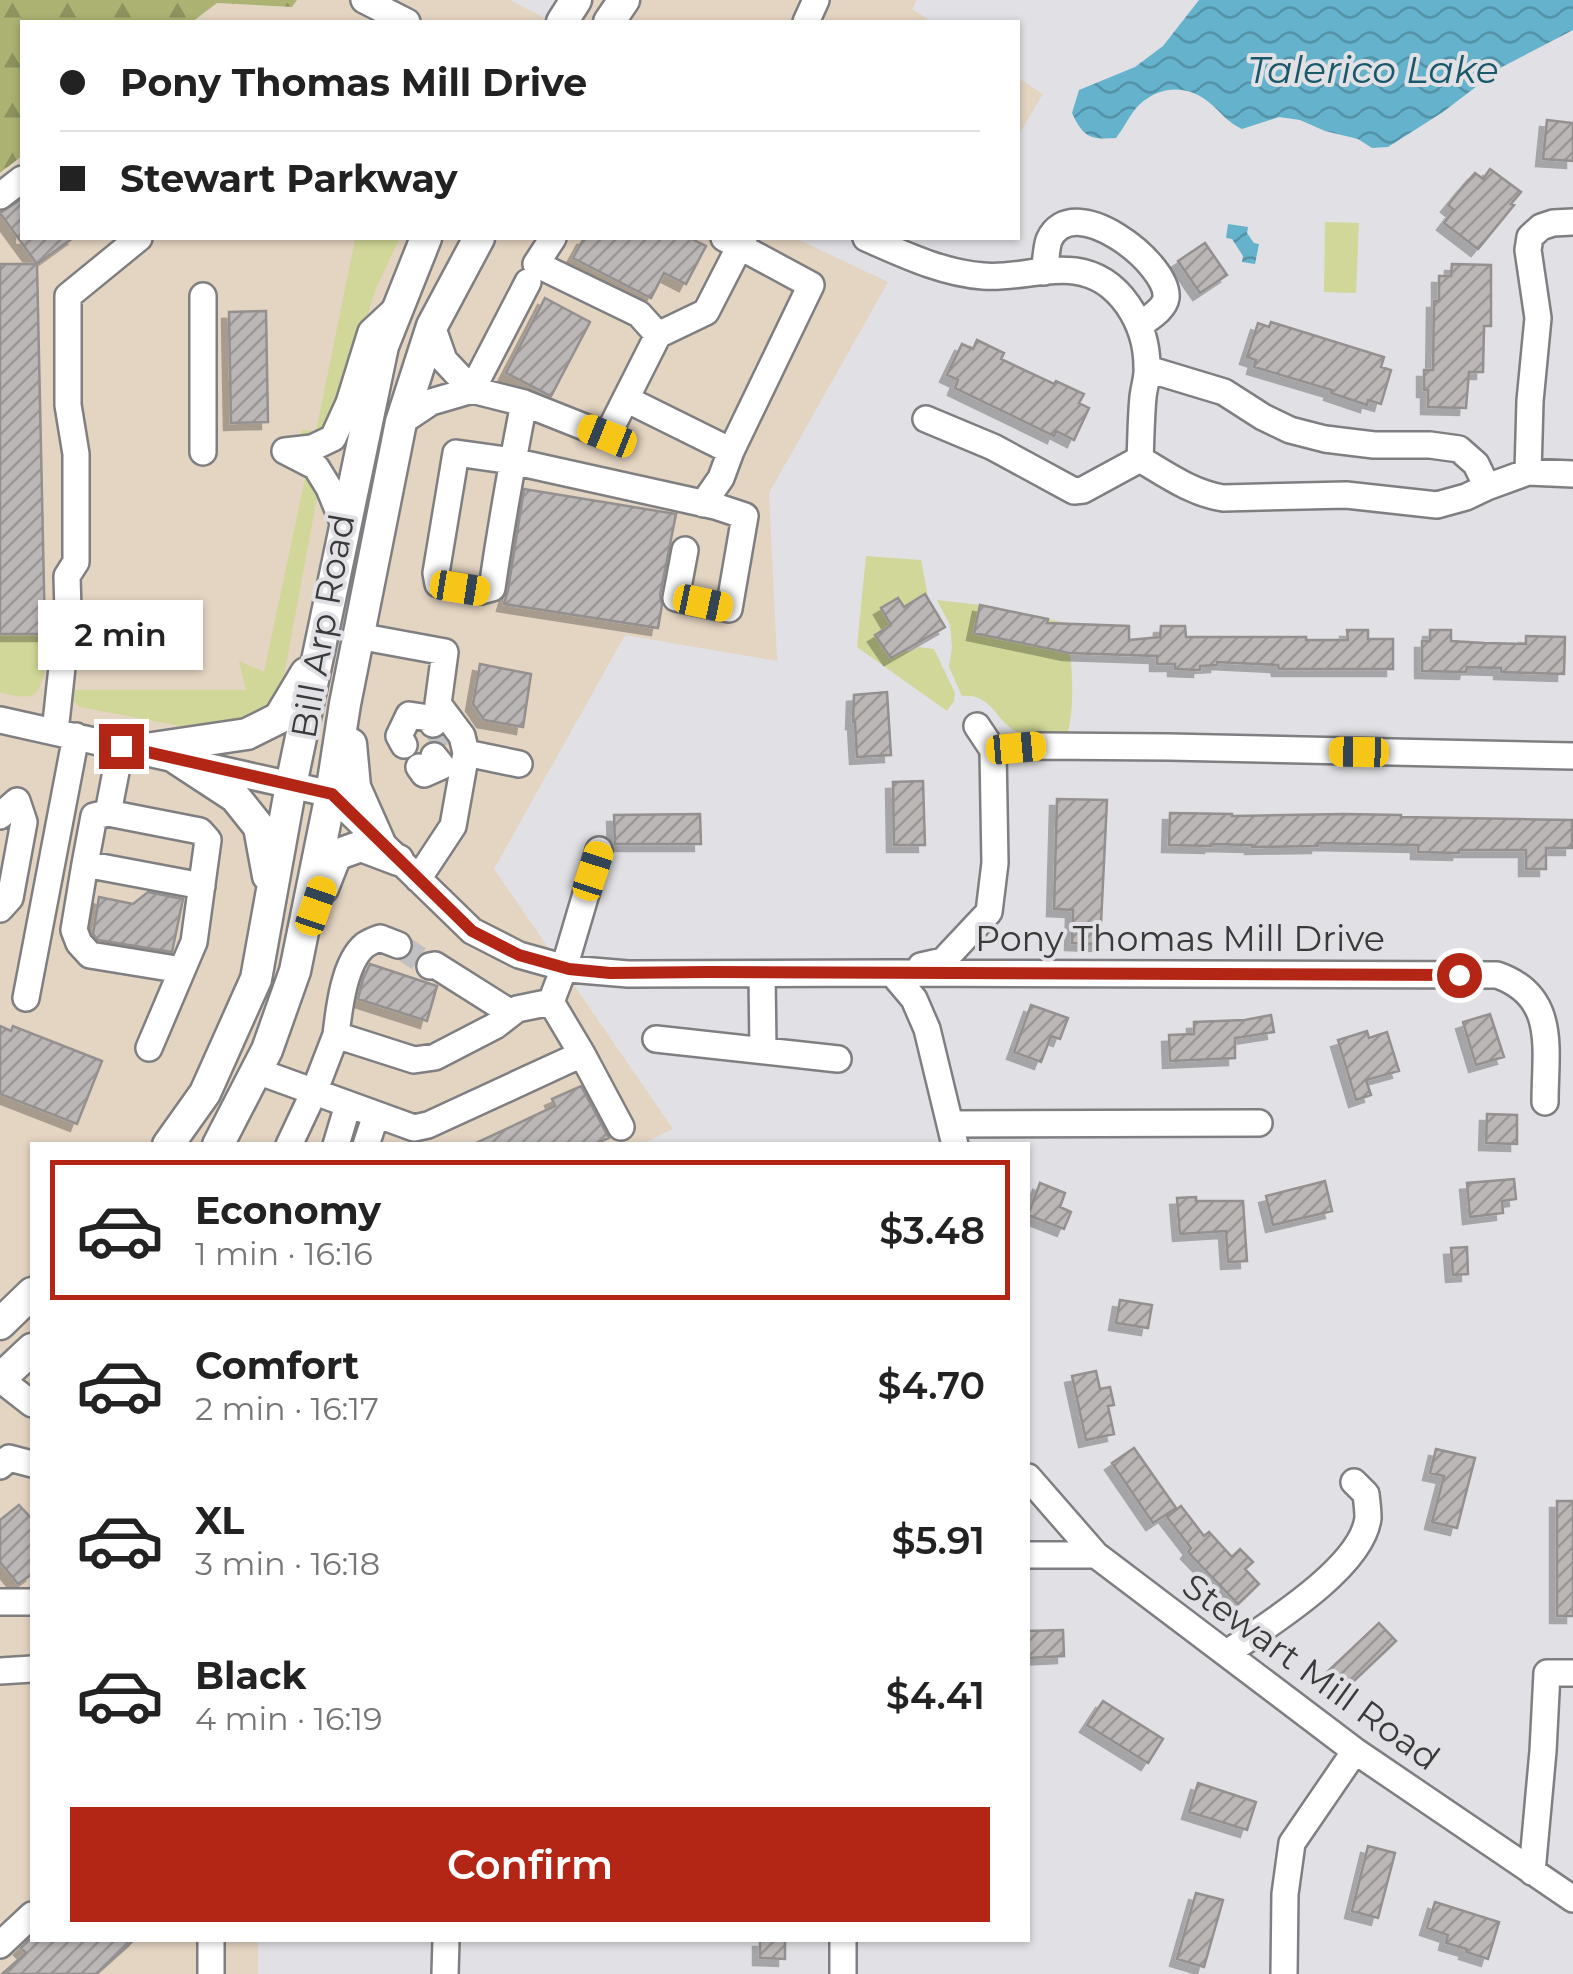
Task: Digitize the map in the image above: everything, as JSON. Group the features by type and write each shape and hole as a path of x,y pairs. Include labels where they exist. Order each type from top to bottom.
{"main road":[{"name":"Bill Arp Road","path":"170,1142 205,1093 256,979 291,785 383,346 425,240"},
{"name":"Bill Arp Road","path":"220,1142 267,1050 294,971 332,794 345,704 401,422 432,326 478,240"},
{"path":"130,748 247,734 279,718 320,649"},
{"path":"345,704 355,787 399,860"},
{"path":"177,759 235,797 259,827 271,898"},
{"path":"294,971 336,854 360,846 399,860"},
{"path":"0,1324 30,1296"},
{"path":"0,1379 30,1350"}],"street":[{"path":"364,0 402,20"},
{"path":"0,196 20,181"},
{"path":"1528,472 1538,318 1528,250 1530,237 1553,223 1573,222"},
{"path":"1044,272 1050,240 1066,225 1092,224 1114,234 1135,249 1165,291 1166,301 1161,308 1138,326"},
{"path":"26,998 62,810 67,576 76,562 76,454 68,405 68,296 137,240"},
{"path":"552,240 536,264 638,314 658,335"},
{"path":"401,422 431,402 472,390 524,403 607,436 658,335 706,312 735,240 811,285 720,478 703,504"},
{"path":"871,240 916,260 980,276 1079,272 1100,278 1126,300 1145,347 1148,369 1140,459"},
{"path":"472,390 528,282"},
{"path":"203,296 203,452"},
{"path":"345,527 316,467 285,451 312,448 333,438 371,332 398,307"},
{"path":"432,326 444,360 472,390"},
{"path":"1148,369 1224,392 1290,430 1374,445 1459,449 1476,464 1487,487"},
{"path":"626,400 731,451"},
{"path":"524,403 512,461 492,588 481,591 438,584 436,573 456,453 512,461 745,516 729,609 676,598 685,550"},
{"path":"926,419 993,447 1074,491 1083,490 1140,459"},
{"path":"1140,459 1204,495 1222,498 1346,495 1437,505 1528,472 1573,474"},
{"path":"358,636 445,652 434,745 453,826 399,860"},
{"path":"0,720 332,794 472,931 519,955 564,968 628,974 892,973 943,961 990,912 995,863 993,750 977,726"},
{"path":"434,745 519,764"},
{"path":"993,750 1040,746 1573,756"},
{"path":"108,813 130,748"},
{"path":"6,805 62,810"},
{"path":"0,910 10,898 24,822 6,805"},
{"path":"149,1048 194,942 208,840 200,830 108,813 94,816 74,930 78,942 90,955 182,970"},
{"path":"551,1002 600,850"},
{"path":"85,864 202,886"},
{"path":"290,1142 336,1035 348,969 366,944 380,938 398,945"},
{"path":"430,966 435,965 511,1013"},
{"path":"892,973 914,999 927,1029 953,1135 1258,1123"},
{"name":"Pony Thomas Mill Drive","path":"892,973 1497,975 1527,990 1544,1019 1545,1102"},
{"path":"762,974 762,1050"},
{"path":"336,1035 414,1060 434,1057 495,1026 517,1009 551,1002"},
{"path":"551,1002 621,1127"},
{"path":"656,1039 838,1059"},
{"path":"257,1071 414,1128 582,1054"},
{"path":"337,1142 348,1105"},
{"path":"367,1142 376,1115"},
{"path":"0,1379 30,1402"},
{"path":"0,1466 9,1458 30,1463"},
{"name":"Stewart Mill Road","path":"1030,1479 1096,1556 1354,1751 1573,1899"},
{"path":"1226,1653 1310,1595 1354,1552 1368,1521 1366,1494 1354,1482"},
{"path":"1030,1555 1096,1556"},
{"path":"0,1602 30,1602"},
{"path":"0,1670 30,1669"},
{"path":"1532,1872 1547,1673 1573,1674"},
{"path":"1284,1974 1285,1894 1292,1843 1354,1751"},
{"path":"0,1944 30,1918"},
{"path":"210,1974 211,1942"},
{"path":"445,1974 446,1942"},
{"path":"843,1974 844,1942"}],"shaded area":[{"path":"297,0 510,0 548,20 195,20 217,3 292,7"},
{"path":"576,0 917,0 912,9 929,20 563,20"},
{"path":"1020,79 1043,94 1020,133"},
{"path":"20,158 20,240 799,240 888,282 769,493 777,661 625,635 494,869 673,1129 646,1142 30,1142 30,1942 258,1942 258,1974 0,1974 0,174"}],"green space":[{"path":"0,0 297,0 292,7 217,3 195,20 20,20 20,158 0,173"},
{"path":"1325,222 1359,223 1356,293 1324,292"},
{"path":"355,240 399,240 376,288 333,426 310,440 300,436 302,430 316,431"},
{"path":"297,465 307,468 318,492 281,692 266,713 212,732 80,707 69,697 68,677 75,676 75,690 246,690 239,661 264,672 306,474 293,469"},
{"path":"866,556 921,560 929,602 904,607 897,598 881,608 891,625 875,635 891,658 919,647 934,649 955,693 947,711 857,647"},
{"path":"937,600 980,605 975,633 1040,647 1048,619 1067,623 1066,652 1070,653 1072,695 1067,737 1024,735 1011,728 987,703 962,696 949,667 950,625"},
{"path":"0,634 53,634 43,677 33,695 0,693"}],"water":[{"name":"Talerico Lake","path":"1199,0 1573,0 1573,30 1502,67 1388,147 1372,148 1358,139 1279,117 1242,129 1203,98 1185,90 1166,90 1148,98 1116,138 1094,137 1084,132 1072,113 1079,90 1135,67 1163,46"},
{"path":"1228,224 1248,227 1247,233 1259,244 1255,264 1242,262 1243,256 1232,239 1226,238"}],"building":[{"path":"1547,120 1573,123 1573,161 1543,159"},
{"path":"1490,169 1521,192 1478,249 1444,223 1454,210 1448,205 1461,189 1475,173 1483,179"},
{"path":"20,200 20,240 70,240 37,264 0,213"},
{"path":"583,240 694,240 706,246 686,284 664,273 651,298 573,258"},
{"path":"1205,243 1227,275 1200,293 1178,261"},
{"path":"0,264 37,264 45,634 0,634"},
{"path":"1452,264 1491,265 1491,326 1484,326 1483,372 1469,372 1466,408 1428,407 1424,370 1433,370 1434,301 1439,301 1439,276 1451,276"},
{"path":"545,298 590,322 551,396 506,373"},
{"path":"266,311 268,422 231,423 229,312"},
{"path":"1271,322 1384,357 1381,367 1391,370 1381,404 1368,400 1367,405 1331,393 1332,390 1254,367 1256,360 1247,357 1258,323 1269,327"},
{"path":"977,340 1004,353 1001,359 1084,394 1079,403 1089,408 1074,440 1056,431 1054,436 955,388 958,380 947,375 962,344 973,349"},
{"path":"524,489 676,514 660,595 658,628 504,604"},
{"path":"925,594 945,627 891,658 875,635 891,625 881,608 898,598 904,607"},
{"path":"980,605 1048,619 1047,623 1129,626 1129,640 1160,637 1161,626 1185,626 1186,637 1306,640 1348,640 1347,630 1368,630 1368,639 1393,639 1393,669 1279,669 1278,665 1217,662 1200,666 1200,670 1175,669 1175,664 1157,664 1157,656 1069,653 974,633"},
{"path":"1430,630 1451,630 1451,641 1484,643 1526,644 1526,636 1565,637 1564,674 1467,667 1466,672 1422,671 1422,641 1430,641"},
{"path":"480,664 531,674 523,727 484,720 473,704"},
{"path":"887,692 891,755 857,757 854,695"},
{"path":"923,781 925,845 894,845 893,782"},
{"path":"1057,799 1107,800 1100,944 1072,943 1073,910 1054,909"},
{"path":"1170,813 1572,820 1572,848 1546,848 1546,869 1526,869 1526,850 1418,852 1418,845 1318,843 1252,847 1169,845"},
{"path":"700,814 701,844 615,844 614,815"},
{"path":"148,892 183,899 172,952 98,940 93,934 99,897 133,904"},
{"path":"370,964 437,986 427,1021 358,999"},
{"path":"1031,1005 1068,1018 1060,1039 1051,1036 1041,1062 1014,1052"},
{"path":"1490,1014 1504,1057 1476,1065 1463,1022"},
{"path":"1271,1015 1274,1032 1235,1038 1235,1058 1170,1061 1169,1035 1194,1034 1194,1022"},
{"path":"0,1026 11,1031 13,1026 102,1061 77,1124 0,1094"},
{"path":"1367,1031 1369,1038 1387,1032 1399,1071 1366,1080 1371,1095 1356,1100 1338,1040"},
{"path":"581,1086 609,1138 600,1142 478,1142 555,1106 552,1099"},
{"path":"1487,1114 1517,1115 1517,1144 1486,1143"},
{"path":"1514,1179 1516,1199 1502,1201 1503,1213 1470,1217 1467,1183"},
{"path":"1325,1181 1332,1211 1273,1225 1266,1196"},
{"path":"1040,1183 1065,1193 1060,1207 1071,1212 1064,1229 1030,1216"},
{"path":"1196,1197 1196,1201 1243,1201 1247,1261 1228,1262 1226,1231 1180,1234 1177,1198"},
{"path":"1467,1247 1468,1274 1453,1275 1451,1248"},
{"path":"1120,1300 1152,1305 1148,1328 1116,1323"},
{"path":"1096,1371 1100,1389 1110,1387 1114,1405 1108,1406 1114,1434 1086,1440 1072,1376"},
{"path":"1134,1448 1176,1508 1153,1523 1112,1463"},
{"path":"1436,1449 1475,1458 1457,1528 1432,1522 1444,1476 1430,1473"},
{"path":"1557,1501 1573,1501 1573,1616 1557,1616"},
{"path":"19,1505 30,1517 30,1575 18,1584 0,1562 0,1520"},
{"path":"1181,1506 1204,1536 1209,1532 1232,1557 1240,1549 1253,1562 1245,1569 1259,1584 1238,1604 1188,1552 1191,1548 1167,1517"},
{"path":"1379,1623 1396,1641 1341,1693 1324,1675"},
{"path":"1063,1630 1064,1656 1030,1658 1030,1631"},
{"path":"1103,1701 1163,1739 1148,1763 1087,1725"},
{"path":"1198,1783 1256,1802 1247,1830 1189,1812"},
{"path":"1368,1846 1395,1853 1378,1918 1352,1911"},
{"path":"1196,1893 1223,1900 1204,1967 1177,1959"},
{"path":"1435,1902 1499,1922 1488,1959 1446,1943 1448,1935 1427,1928"},
{"path":"29,1940 132,1942 96,1974 2,1974 26,1953 21,1948"},
{"path":"760,1942 785,1942 785,1959 760,1958"}],"tunnel":[{"path":"433,724 447,747"},
{"path":"398,945 430,966"}],"route":[{"path":"121,746 332,794 472,931 519,955 569,969 628,974 1459,975"}]}
